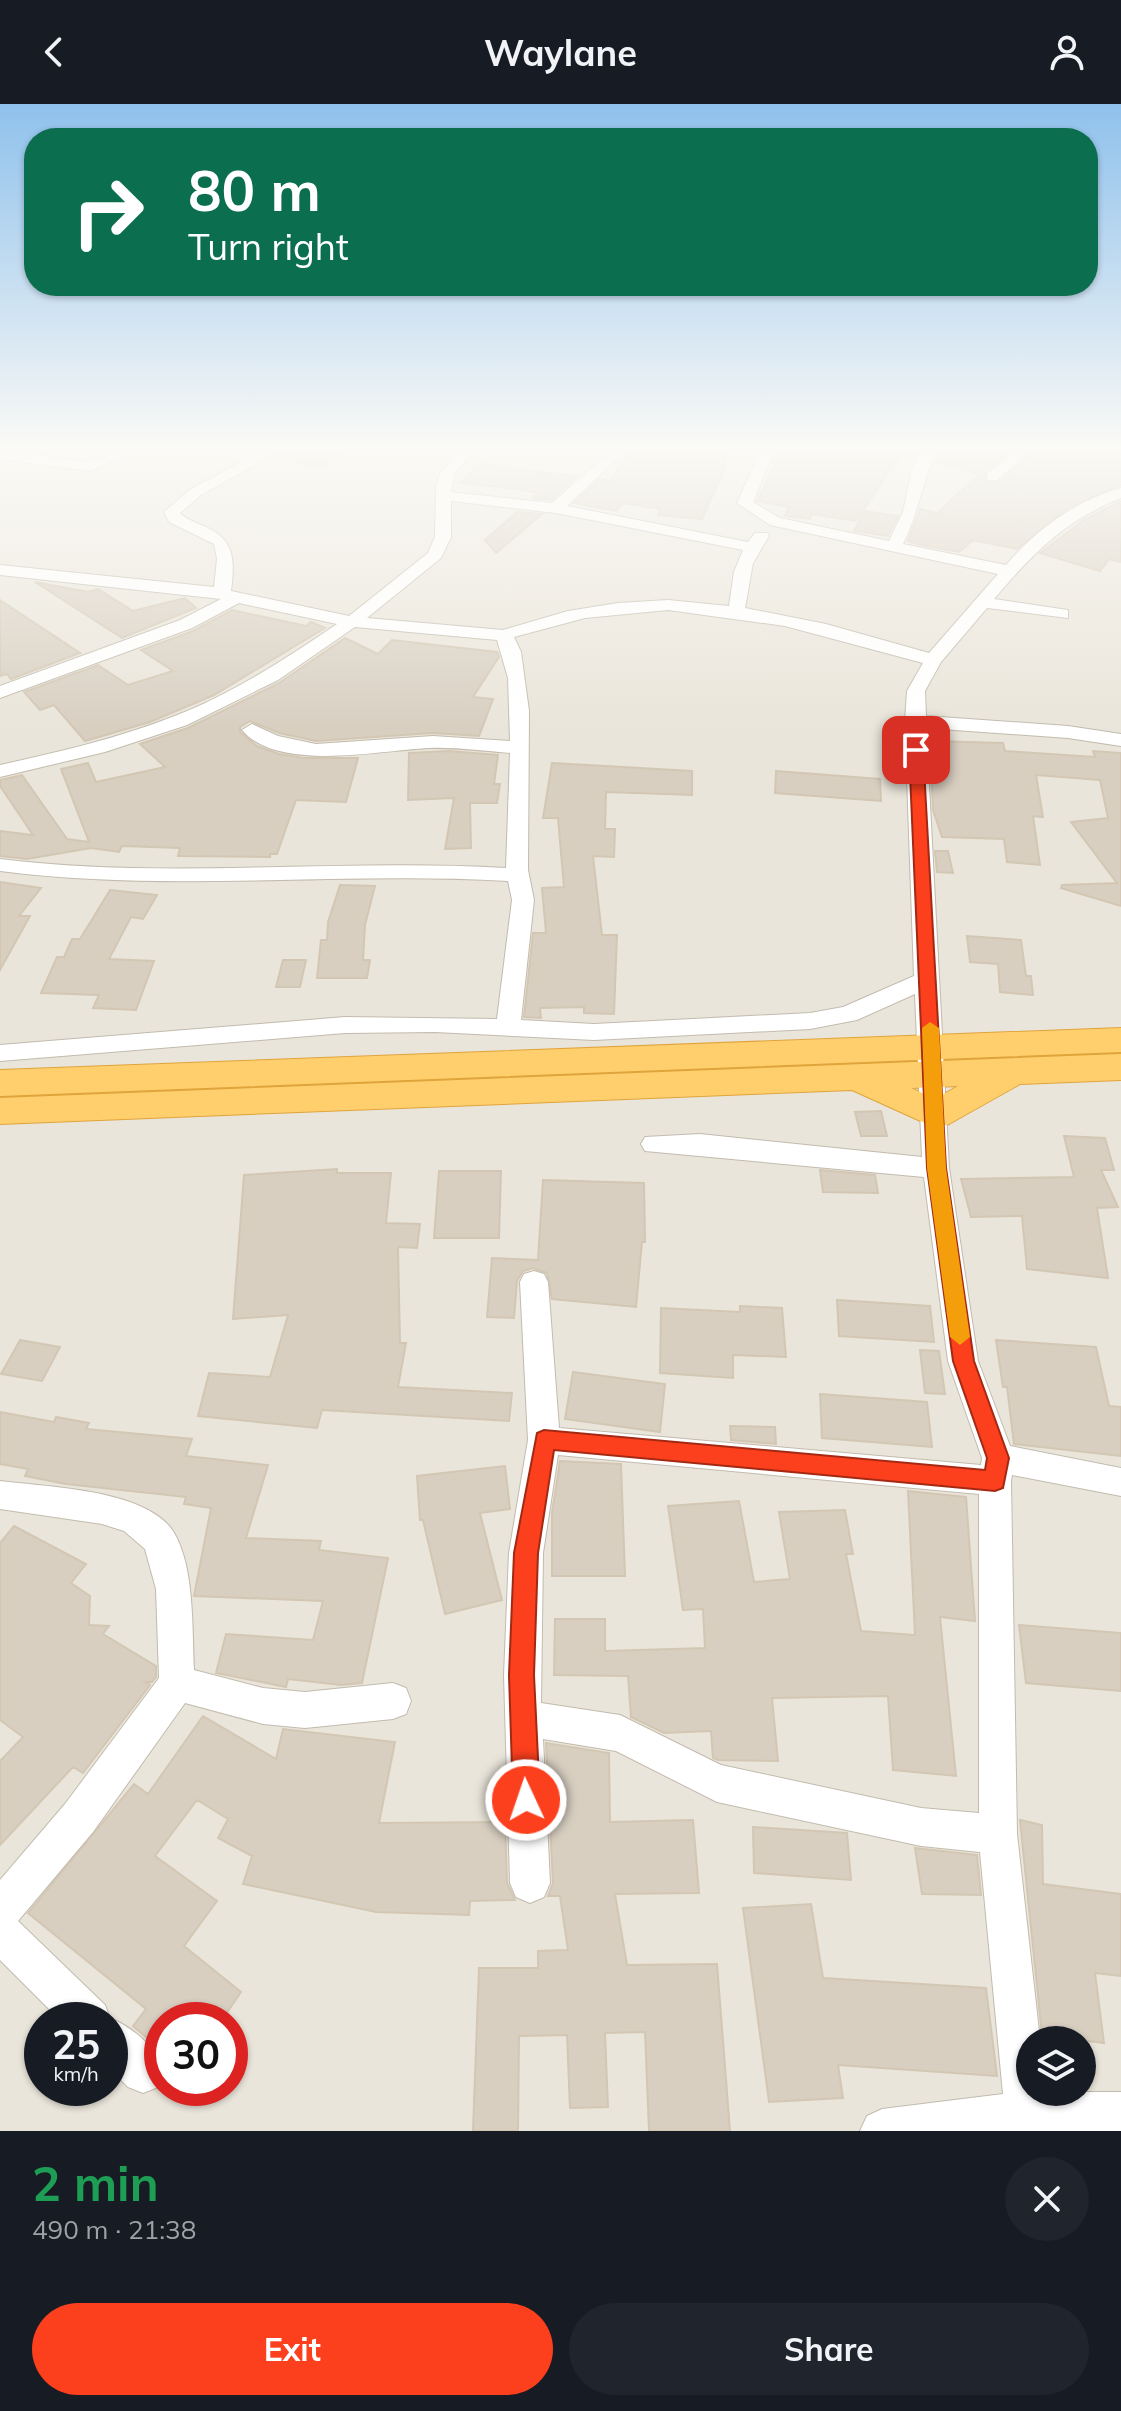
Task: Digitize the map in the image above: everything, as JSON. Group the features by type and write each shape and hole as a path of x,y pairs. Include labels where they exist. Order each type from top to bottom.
{"highway":[{"path":"0,1083 932,1061 1121,1040"},
{"path":"0,1111 856,1078 932,1061 1013,1071 1121,1067"},
{"path":"856,1078 936,1115 1013,1071"}],"street":[{"path":"222,542 227,551 230,594"},
{"path":"0,771 98,748 180,721 272,676 352,622 435,555 441,542"},
{"path":"724,542 751,547"},
{"path":"736,614 742,573 751,547 756,542"},
{"path":"872,542 1009,571"},
{"path":"894,546 896,542"},
{"path":"1005,2120 998,1834 997,1470 963,1361 936,1168 936,1115 915,721 916,691 933,660 986,603 1009,571 1039,542"},
{"path":"0,570 230,594 352,622 504,635 557,617 636,606 736,614 837,633 933,660"},
{"path":"0,692 186,624 230,594"},
{"path":"986,603 1062,614"},
{"path":"504,635 512,644 520,748 517,875 523,896 508,1027"},
{"path":"915,721 1068,732 1121,740"},
{"path":"252,730 268,742 294,747 436,742 520,748"},
{"path":"0,865 35,870 174,873 418,868 517,875"},
{"path":"0,1053 345,1025 508,1027 594,1032 810,1021 848,1014 928,979"},
{"path":"654,1144 700,1144 936,1168"},
{"path":"530,1883 522,1718 526,1553 544,1440 534,1282"},
{"path":"544,1440 997,1470 1121,1482"},
{"path":"0,1495 102,1509 134,1519 160,1540 173,1589 177,1683 79,1818 0,1911"},
{"path":"177,1683 263,1706 305,1710 393,1701"},
{"path":"522,1718 620,1733 717,1783 921,1827 998,1834"},
{"path":"0,1932 72,2002"},
{"path":"128,2057 143,2072"},
{"path":"882,2131 1121,2114"}],"shaded area":[{"path":"0,542 1121,542 1121,2131 0,2131"}],"building":[{"path":"486,542 509,542 496,553"},
{"path":"910,542 971,542 959,552"},
{"path":"981,542 1026,542 1017,549"},
{"path":"1055,542 1121,542 1121,562 1109,559 1100,571 1040,553"},
{"path":"35,582 88,592 98,589 133,611 185,598 196,608 122,638"},
{"path":"0,600 80,653 11,679 7,674 0,676"},
{"path":"232,610 306,626 311,622 325,628 214,695 150,722 85,741 54,705 40,710 24,692 98,665 128,685 173,671 141,650 193,631"},
{"path":"345,638 378,654 392,640 497,652 499,657 473,697 493,699 479,736 433,733 316,741 279,733 250,721 240,727 240,732 257,746 279,754 304,758 358,758 346,802 296,800 277,854 270,854 270,857 178,856 180,848 122,846 119,852 91,848 27,859 0,856 0,831 33,835 0,786 0,780 22,775 67,839 89,842 61,769 88,763 96,782 165,767 140,744 188,728 279,683"},
{"path":"933,741 1003,743 1005,751 1095,757 1093,751 1121,753 1121,906 1061,888 1062,885 1117,883 1071,822 1108,818 1100,780 1036,775 1043,817 1033,816 1040,865 1007,862 1004,839 942,837 933,810 931,764 938,764"},
{"path":"449,751 498,755 494,784 500,784 497,803 470,803 471,848 445,849 454,798 408,800 409,753"},
{"path":"552,763 692,771 692,795 606,792 605,829 615,829 614,857 593,856 602,935 617,935 614,1014 584,1013 584,1007 540,1008 541,1018 524,1017 533,933 546,933 542,888 564,887 558,818 543,818"},
{"path":"776,771 880,779 881,801 775,793"},
{"path":"935,851 948,851 953,873 937,872"},
{"path":"0,882 41,888 19,916 30,916 0,970"},
{"path":"340,885 375,886 365,925 363,960 370,960 367,978 317,978 321,940 327,940 328,922"},
{"path":"110,890 157,895 143,919 131,917 109,959 154,961 136,1010 93,1008 99,995 41,993 57,957 64,957 72,939 80,939"},
{"path":"967,936 1021,940 1026,976 1031,976 1033,995 1000,992 998,964 970,962"},
{"path":"283,960 306,960 300,987 276,987"},
{"path":"881,1111 887,1136 861,1136 855,1112"},
{"path":"1064,1136 1105,1138 1114,1170 1101,1170 1118,1207 1097,1208 1108,1278 1027,1269 1022,1216 971,1217 961,1179 1074,1177"},
{"path":"337,1169 337,1173 391,1173 386,1223 420,1224 417,1248 398,1247 400,1343 406,1343 398,1387 512,1393 509,1421 322,1410 317,1428 198,1416 209,1373 270,1377 288,1315 233,1319 244,1175"},
{"path":"820,1170 875,1175 878,1193 823,1192"},
{"path":"439,1171 501,1171 499,1238 434,1238"},
{"path":"543,1180 644,1183 645,1242 642,1242 636,1307 552,1299 547,1273 533,1268 523,1271 517,1281 514,1318 487,1317 492,1258 538,1260"},
{"path":"837,1300 930,1306 934,1342 839,1336"},
{"path":"740,1306 782,1308 786,1357 733,1355 733,1378 660,1373 661,1308 740,1312"},
{"path":"20,1340 60,1347 42,1381 1,1374"},
{"path":"996,1340 1096,1347 1109,1406 1121,1407 1121,1456 1014,1444 1007,1387 1003,1387"},
{"path":"920,1350 939,1351 945,1394 925,1393"},
{"path":"573,1372 665,1384 660,1432 565,1419"},
{"path":"820,1394 927,1402 932,1447 822,1438"},
{"path":"0,1412 54,1422 56,1417 89,1423 86,1429 192,1439 186,1456 268,1465 246,1538 321,1541 319,1550 388,1558 362,1683 341,1685 288,1679 286,1687 216,1673 226,1634 313,1640 323,1601 194,1596 211,1508 184,1504 186,1497 66,1484 25,1476 28,1469 0,1464"},
{"path":"730,1426 775,1427 776,1444 731,1440"},
{"path":"560,1461 621,1464 625,1576 552,1576 552,1513"},
{"path":"505,1466 510,1509 480,1513 502,1600 445,1614 423,1520 420,1520 417,1476"},
{"path":"908,1491 966,1497 975,1621 940,1617 956,1776 893,1770 888,1696 772,1698 778,1761 718,1760 713,1758 711,1731 664,1733 631,1717 628,1676 554,1675 555,1619 605,1619 605,1651 705,1648 703,1609 683,1610 668,1506 739,1501 754,1582 790,1579 779,1512 845,1510 853,1554 846,1554 861,1631 915,1635"},
{"path":"14,1526 86,1564 71,1583 90,1596 89,1625 109,1626 103,1634 156,1666 156,1677 152,1682 145,1682 150,1685 83,1773 73,1767 0,1845 0,1761 23,1737 0,1720 0,1543"},
{"path":"1019,1625 1121,1633 1121,1691 1026,1683"},
{"path":"203,1716 276,1759 283,1729 395,1742 379,1823 505,1822 507,1883 515,1900 470,1901 469,1915 376,1912 243,1884 252,1856 218,1838 228,1819 197,1800 155,1856 217,1901 184,1946 241,1992 234,2002 144,2002 144,2007 28,1913 134,1784 148,1794"},
{"path":"546,1743 609,1753 610,1822 693,1820 699,1893 615,1894 627,1965 717,1964 730,2131 649,2131 645,2032 605,2033 608,2107 570,2108 567,2035 519,2036 518,2131 473,2131 479,1968 538,1968 538,1951 568,1950 560,1896 548,1896 553,1883"},
{"path":"1020,1820 1042,1825 1043,1884 1121,1894 1121,1976 1095,1973 1104,2043 1096,2042 1096,2026 1041,2026"},
{"path":"753,1827 847,1833 851,1880 754,1873"},
{"path":"915,1848 977,1855 981,1895 922,1894"},
{"path":"811,1904 823,1978 986,1988 997,2076 838,2065 843,2098 769,2102 743,1908"},
{"path":"144,2012 144,2035 133,2026"}],"slow traffic":[{"path":"930,1028 936,1168 960,1337"}],"route":[{"path":"526,1800 522,1718 526,1553 544,1440 995,1481 998,1458 986,1433 963,1361 936,1168 936,1115 916,750"}]}
